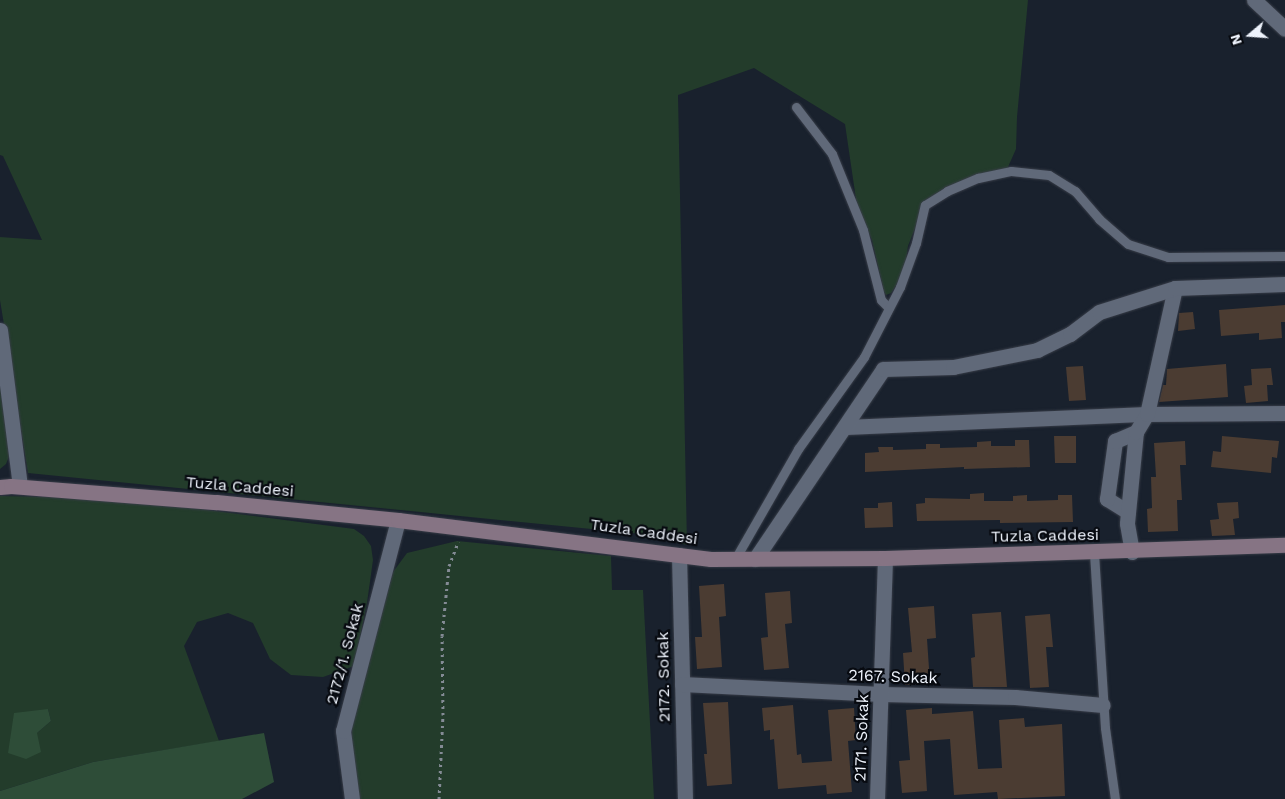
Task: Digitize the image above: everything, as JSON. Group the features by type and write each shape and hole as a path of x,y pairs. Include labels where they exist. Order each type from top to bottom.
{"main road":[{"name":"Tuzla Caddesi","path":"0,487 20,486 216,502 398,520 680,555 735,559 886,558 1094,553 1285,545"}],"street":[{"path":"1254,0 1285,28"},
{"path":"755,559 884,369 953,367 1037,350 1070,334 1099,312 1175,288 1285,284"},
{"path":"1132,552 1127,523 1136,432 1147,414 1175,288"},
{"path":"0,330 20,486"},
{"path":"846,427 1147,414 1285,413"},
{"path":"1128,512 1107,499 1115,441 1136,432"},
{"name":"2172/1. Sokak","path":"352,799 347,776 343,731 398,520"},
{"name":"2172. Sokak","path":"680,555 684,799"},
{"name":"2171. Sokak","path":"877,799 886,558"},
{"name":"2167. Sokak","path":"682,684 881,694 1015,697 1103,705"}],"lane":[{"path":"796,107 832,154 863,230 881,300 889,308"},
{"path":"735,559 798,449 864,357 900,287 916,243 925,205 947,191 978,178 1011,171 1049,175 1075,191 1099,219 1128,244 1168,257 1285,256"},
{"path":"1094,553 1103,705 1115,799"}],"path":[{"path":"439,799 442,636 449,566 464,528"}],"green space":[{"path":"0,0 1028,0 1017,117 1016,149 1008,167 996,176 948,194 927,209 917,223 908,246 904,274 891,293 886,295 872,240 857,206 845,124 754,68 678,95 687,545 642,534 28,473 0,300 0,237 42,240 3,156 0,155"},
{"path":"0,371 10,454 6,464 0,469"},
{"path":"0,496 55,497 176,506 354,529 364,536 371,546 373,560 367,603 354,666 323,677 291,675 270,659 253,623 228,613 197,622 184,646 219,741 93,762 0,791","holes":["48,709 51,721 37,733"]},
{"path":"457,541 611,556 612,590 643,590 654,799 359,799 352,755 352,723 393,572 407,553"},
{"path":"48,709 51,721 37,733 41,752 26,759 8,753 14,713"},
{"path":"264,733 274,782 242,799 0,799 0,791 93,762"}],"building":[{"path":"1285,305 1285,322 1281,322 1282,338 1259,340 1259,333 1221,336 1219,310"},
{"path":"1193,312 1195,329 1178,331 1179,313"},
{"path":"1226,364 1228,397 1159,402 1163,385 1166,385 1167,369"},
{"path":"1083,366 1086,400 1069,401 1066,367"},
{"path":"1271,368 1273,385 1267,385 1268,401 1246,403 1244,386 1252,385 1251,369"},
{"path":"1054,436 1076,436 1076,463 1055,463"},
{"path":"1222,436 1279,441 1277,458 1272,457 1271,473 1211,467 1213,451 1221,452"},
{"path":"1015,440 1029,440 1030,467 964,469 964,467 865,472 865,453 879,452 878,447 893,447 893,450 926,449 926,444 940,444 940,448 977,447 977,442 991,441 991,446 1015,446"},
{"path":"1185,441 1186,465 1180,465 1182,500 1177,500 1178,531 1148,532 1147,509 1152,508 1151,477 1156,477 1154,443"},
{"path":"984,493 984,501 1013,501 1013,496 1027,495 1027,501 1058,500 1058,495 1072,495 1073,522 1000,523 1000,520 917,521 916,504 925,503 925,498 970,499 970,494"},
{"path":"892,502 893,527 865,528 864,508 878,508 878,503"},
{"path":"1238,502 1239,518 1233,519 1235,535 1212,536 1210,520 1219,519 1217,503"},
{"path":"724,584 726,616 719,617 722,667 697,669 695,637 702,637 699,586"},
{"path":"790,591 792,623 785,624 789,668 764,670 761,638 768,637 765,593"},
{"path":"934,606 936,638 927,639 930,683 905,685 903,653 912,652 908,608"},
{"path":"1001,612 1007,687 973,687 971,658 975,657 972,614"},
{"path":"1050,614 1053,647 1046,647 1049,687 1030,688 1025,616"},
{"path":"728,702 732,784 707,786 704,754 707,754 703,703"},
{"path":"793,705 797,755 801,754 802,763 832,761 828,710 854,708 856,740 848,741 852,792 827,794 826,785 778,789 774,739 770,740 770,730 764,731 762,708"},
{"path":"932,708 932,714 973,711 978,769 1002,768 999,720 1024,718 1025,727 1062,724 1065,796 998,799 997,792 954,795 950,739 924,741 927,791 902,793 899,761 910,760 906,710"}]}
